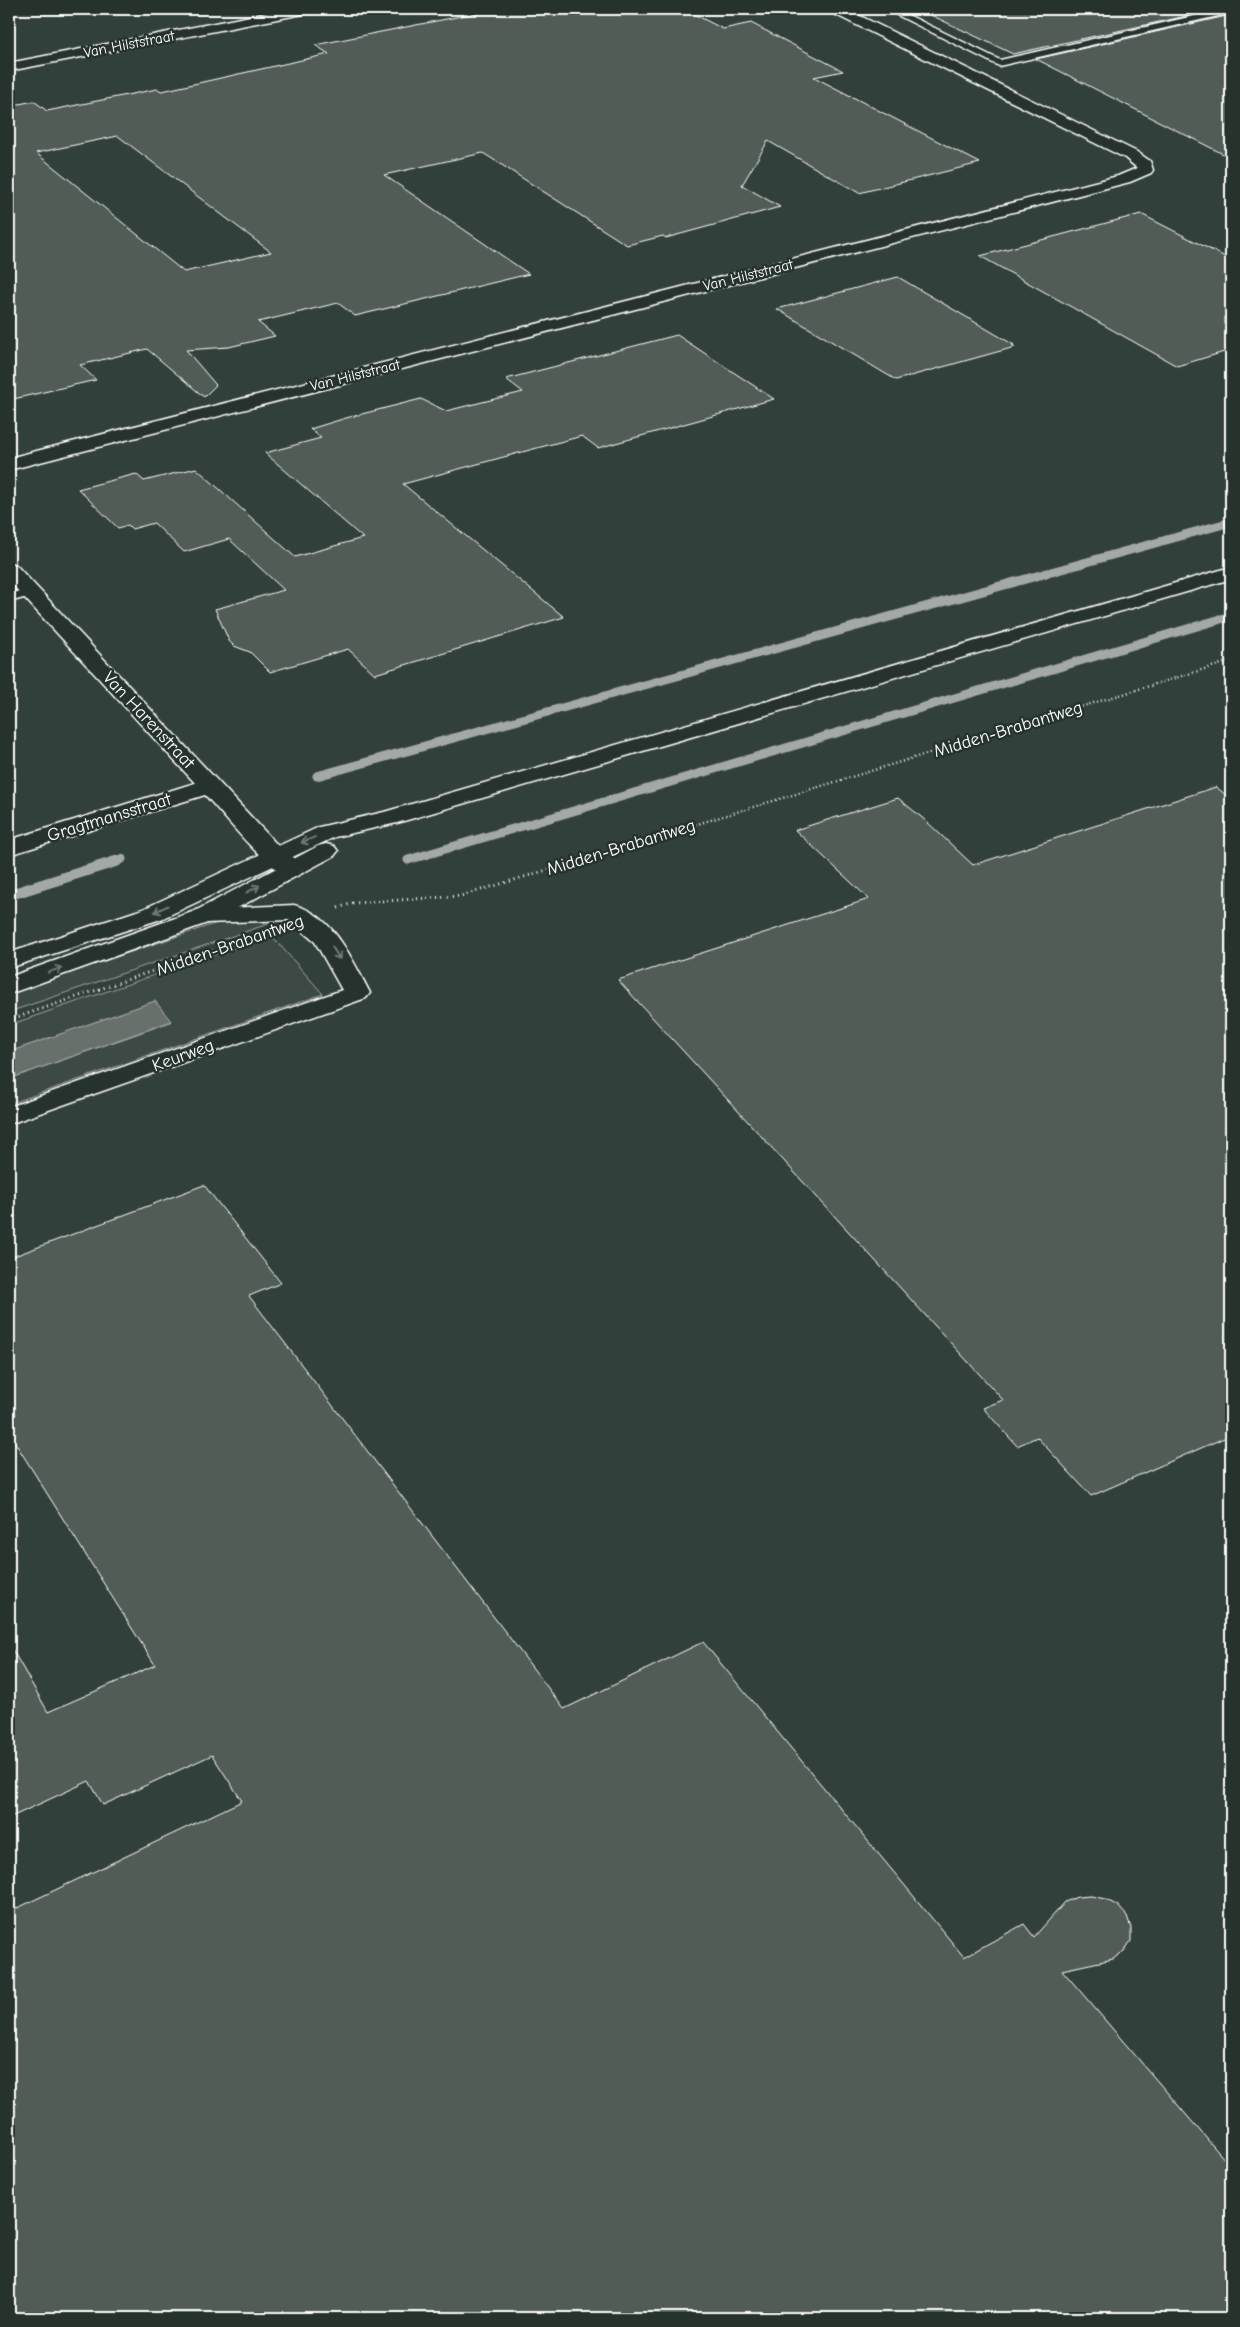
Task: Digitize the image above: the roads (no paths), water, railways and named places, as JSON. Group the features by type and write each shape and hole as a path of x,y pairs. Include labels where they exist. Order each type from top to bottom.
{"street":[{"name":"Van Hilststraat","path":"9,67 308,9"},
{"name":"Van Hilststraat","path":"9,464 1104,184 1137,175 1144,170 1144,164 1131,155 836,9"},
{"name":"Van Harenstraat","path":"9,569 210,786 284,862"},
{"name":"Midden-Brabantweg","path":"9,961 152,914 389,818 1231,573"},
{"name":"Gragtmansstraat","path":"9,848 210,786"},
{"name":"Midden-Brabantweg","path":"9,986 204,916 284,862"},
{"name":"Keurweg","path":"9,1116 357,993 336,952 306,918 294,912 204,916"}],"lane":[{"path":"890,9 999,63 1231,10"},
{"path":"9,598 30,592"}],"waterway":[{"path":"317,776 1231,522"},
{"path":"408,860 1231,616"},
{"path":"113,862 122,859"},
{"path":"9,895 117,861"}]}
